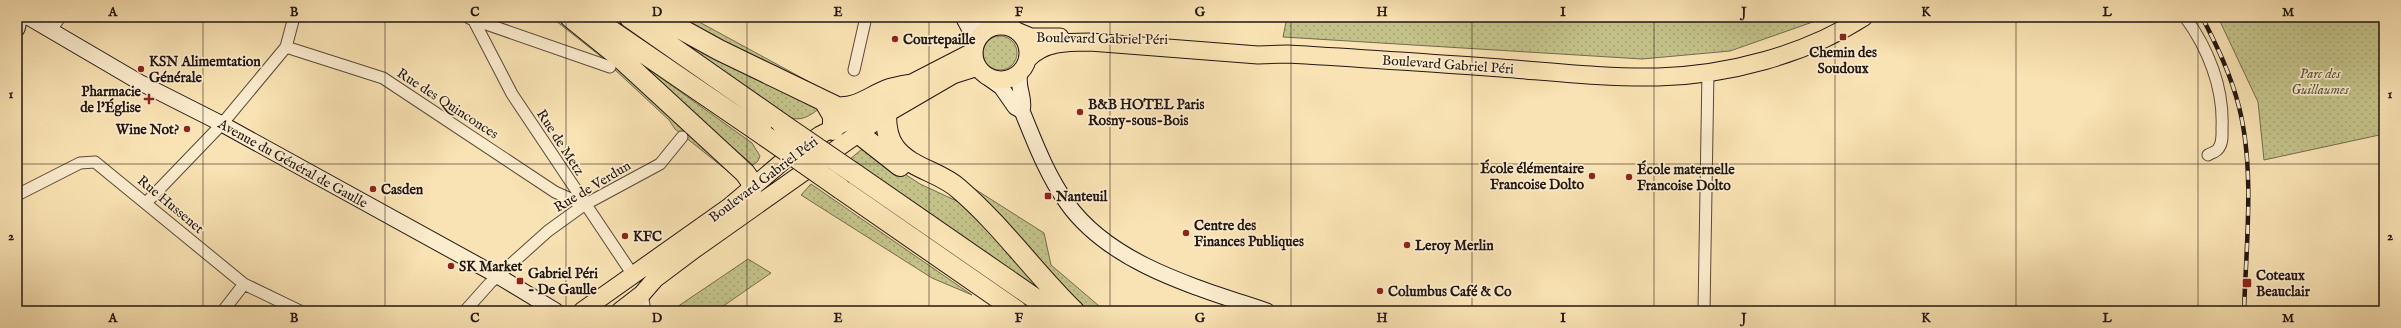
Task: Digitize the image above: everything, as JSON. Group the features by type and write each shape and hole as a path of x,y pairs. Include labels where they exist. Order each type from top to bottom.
{"highway":[{"path":"570,17 617,55 682,114 703,128 753,174 757,184"},
{"path":"591,17 841,188 1017,311"},
{"path":"629,17 1053,311"},
{"path":"659,17 826,104 847,108 856,106 889,89 908,85"},
{"path":"826,104 833,116 833,130"},
{"path":"886,114 890,139 903,156 958,187 988,216 1074,311"},
{"path":"858,133 912,173 969,198"}],"main road":[{"path":"17,29 20,17"},
{"name":"Avenue du Général de Gaulle","path":"28,17 139,82 222,124 498,276 556,311"},
{"path":"963,17 979,59 1011,99 1015,107 1022,111 1043,162 1058,189 1077,215 1101,237 1131,258 1186,284 1267,311"},
{"path":"974,17 994,27"},
{"name":"Boulevard Gabriel Péri","path":"1019,32 1040,38 1101,35 1626,70 1683,67 1729,61 1794,42 1849,17"},
{"name":"Boulevard Gabriel Péri","path":"1024,66 1035,52 1044,47 1068,43 1090,42 1258,55 1326,56 1629,77 1660,76 1708,71 1757,62 1797,51 1846,28 1864,17"},
{"path":"979,59 984,32 994,27 1007,26 1019,32 1027,45 1024,66 1018,84 1024,104 1022,111"},
{"path":"979,59 1001,80 1008,80 1024,66"},
{"name":"Boulevard Gabriel Péri","path":"582,311 710,220 757,184 788,157 820,135 833,130 908,85 979,59"},
{"name":"Boulevard Gabriel Péri","path":"620,311 642,294 655,279 823,157 886,114 979,59"},
{"path":"823,157 833,130 858,133"},
{"path":"757,184 784,185"},
{"path":"612,311 619,297 699,233 710,220"}],"street":[{"path":"51,30 60,17"},
{"path":"146,203 222,124 286,47 294,17"},
{"path":"854,70 866,17"},
{"path":"2184,17 2208,56 2218,85 2223,119 2222,142 2218,150 2208,155"},
{"path":"470,18 610,67"},
{"name":"Rue de Metz","path":"470,18 512,94 584,205 633,275"},
{"name":"Rue des Quinconces","path":"286,47 383,78 475,137 555,192 584,205"},
{"path":"1704,311 1708,71"},
{"name":"Rue de Verdun","path":"465,311 498,276 548,231 584,205 660,164 682,137"},
{"name":"Rue Hussenet","path":"17,195 80,164 95,162 244,284 300,311"},
{"path":"223,311 244,284"},
{"path":"642,294 645,311"}],"green space":[{"path":"551,17 559,17 588,41 739,180 675,129 669,120 599,55"},
{"path":"669,17 690,17 826,91"},
{"path":"1287,17 1827,17 1730,51 1642,59 1283,37"},
{"name":"Parc des Guillaumes","path":"2218,17 2384,17 2384,134 2264,160 2258,102"},
{"path":"664,27 819,109 801,119 789,117 662,31"},
{"path":"997,36 1003,36 1007,37 1014,43 1017,53 1016,60 1010,67 1003,70 997,70 993,69 986,63 983,56 983,50 984,46 990,39"},
{"path":"629,55 752,143 760,156 758,161 753,165 631,60"},
{"path":"867,145 894,167 920,184 961,203 986,220 1055,304 850,159"},
{"path":"811,184 972,295 932,278 801,195"},
{"path":"970,186 1044,233 1051,265 1105,311 1083,310"},
{"path":"748,259 771,273 716,311 680,311 677,307"}],"railway":[{"path":"2202,17 2228,72 2239,107 2244,131 2248,182 2248,235 2244,311"}],"place":[{"name":"Chemin des Soudoux","path":"1843,37"},
{"name":"Courtepaille","path":"895,39"},
{"name":"KSN Alimemtation Générale","path":"141,69"},
{"name":"Pharmacie de l'Église","path":"149,99"},
{"name":"B&B HOTEL Paris Rosny-sous-Bois","path":"1080,112"},
{"name":"Wine Not?","path":"187,129"},
{"name":"École élémentaire Francoise Dolto","path":"1592,176"},
{"name":"École maternelle Francoise Dolto","path":"1629,177"},
{"name":"Casden","path":"373,189"},
{"name":"Nanteuil","path":"1048,196"},
{"name":"Centre des Finances Publiques","path":"1186,233"},
{"name":"KFC","path":"625,236"},
{"name":"Leroy Merlin","path":"1407,245"},
{"name":"SK Market","path":"451,266"},
{"name":"Gabriel Péri - De Gaulle","path":"520,281"},
{"name":"Coteaux Beauclair","path":"2247,283"},
{"name":"Columbus Café & Co","path":"1380,291"}]}
